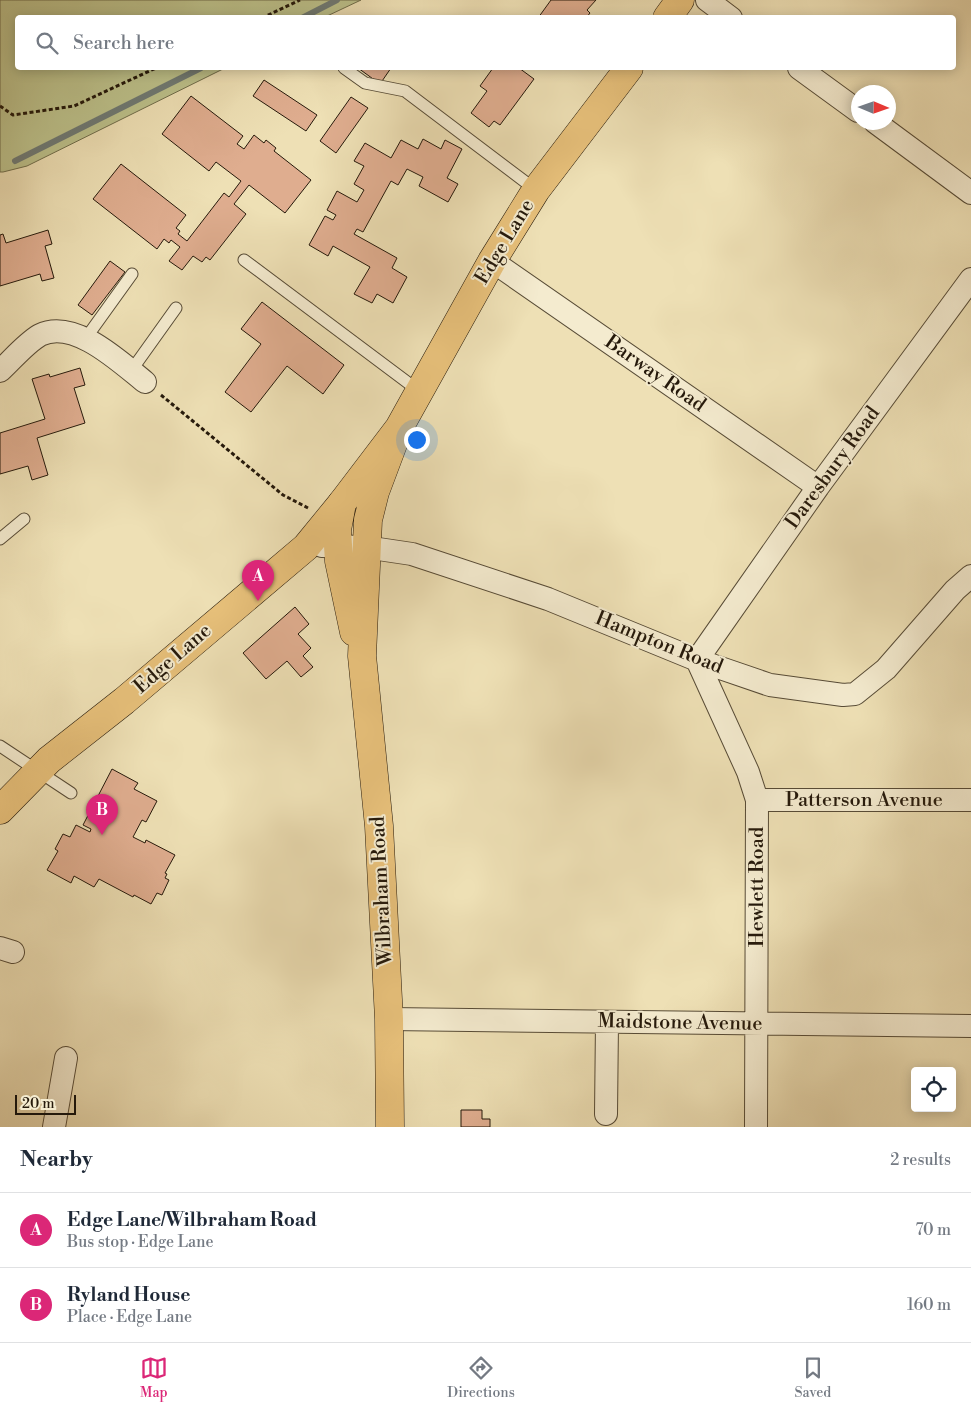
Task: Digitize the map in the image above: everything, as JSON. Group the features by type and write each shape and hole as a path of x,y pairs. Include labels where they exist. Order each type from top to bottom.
{"main road":[{"path":"669,15 680,0"},
{"name":"Edge Lane","path":"0,810 38,772 306,547 399,428 421,392 492,262 536,190 627,70"},
{"name":"Edge Lane","path":"362,656 366,547 370,507 399,428"},
{"name":"Edge Lane","path":"342,503 337,530 338,545 352,627 362,656"},
{"name":"Wilbraham Road","path":"362,656 379,826 389,1019 390,1127"}],"street":[{"path":"707,0 727,15"},
{"path":"802,70 851,106"},
{"path":"886,130 971,193"},
{"name":"Barway Road","path":"492,262 818,488"},
{"name":"Daresbury Road","path":"697,660 818,488 971,279"},
{"path":"0,371 40,336 55,330 86,338 138,377"},
{"name":"Hampton Road","path":"306,547 338,545 412,554 548,599 697,660 770,685 843,695 855,694 886,669 955,590 971,576"},
{"name":"Hewlett Road","path":"697,660 748,772 757,800 756,1127"},
{"name":"Patterson Avenue","path":"757,800 971,800"},
{"name":"Maidstone Avenue","path":"389,1019 971,1026"},
{"path":"606,1114 607,1022"},
{"path":"54,1127 66,1058"}],"lane":[{"path":"347,70 365,83 405,91 536,190"},
{"path":"244,260 421,392"},
{"path":"86,338 132,274"},
{"path":"138,377 176,308"},
{"path":"0,539 24,519"},
{"path":"0,746 71,794"}],"path":[{"path":"268,15 300,0"},
{"path":"0,106 13,115 74,106 152,70"},
{"path":"138,377 283,495 315,512"}],"green space":[{"path":"0,0 361,0 329,15 15,15 15,70 221,70 27,166 0,172"}],"building":[{"path":"551,0 596,0 587,10 590,13 588,15 540,15"},
{"path":"361,70 390,70 380,84"},
{"path":"492,70 522,70 534,79 500,125 494,121 489,127 471,113 487,91 480,86"},
{"path":"264,80 317,115 306,131 253,96"},
{"path":"191,96 243,136 237,144 244,149 254,135 264,143 266,140 276,148 274,151 311,180 285,213 249,185 234,204 246,214 210,260 206,257 202,262 193,256 182,270 169,261 180,247 171,240 169,243 164,239 157,249 93,199 121,164 186,215 176,228 180,231 178,234 187,241 224,193 229,197 241,181 216,162 209,171 162,134"},
{"path":"351,97 368,108 336,153 320,141"},
{"path":"423,139 441,149 445,140 462,149 447,178 458,184 448,202 419,186 423,177 407,169 398,185 391,181 363,232 357,229 354,234 397,258 392,268 407,277 393,303 377,294 372,303 354,294 370,267 333,246 328,256 309,245 325,216 333,220 336,215 327,210 337,191 357,202 364,190 354,184 364,166 354,161 365,143 391,158 401,140 418,149"},
{"path":"48,230 52,244 45,246 54,278 42,281 40,274 0,286 0,235 3,234 6,243"},
{"path":"110,261 125,272 92,315 78,305"},
{"path":"262,302 344,365 323,394 287,366 251,412 225,392 261,344 241,329"},
{"path":"80,368 85,385 74,388 85,423 37,438 48,475 32,480 28,466 0,474 0,433 45,419 32,379 49,374 50,377"},
{"path":"295,607 309,624 298,634 311,648 303,656 313,667 301,677 287,661 266,679 243,653"},
{"path":"112,769 138,783 134,789 157,801 146,822 142,820 133,837 145,843 146,840 175,855 165,873 167,874 165,878 169,880 162,895 157,893 151,904 99,879 94,887 74,876 71,883 47,870 58,851 55,849 63,834 70,837 76,825 90,832 91,829 83,825"},
{"path":"461,1110 482,1110 482,1119 490,1119 490,1127 461,1127"}],"waterway":[{"path":"308,15 337,0"},
{"path":"15,161 197,70"}],"place":[{"name":"Edge Lane/Wilbraham Road","path":"258,601"},
{"name":"Ryland House","path":"102,835"}]}
